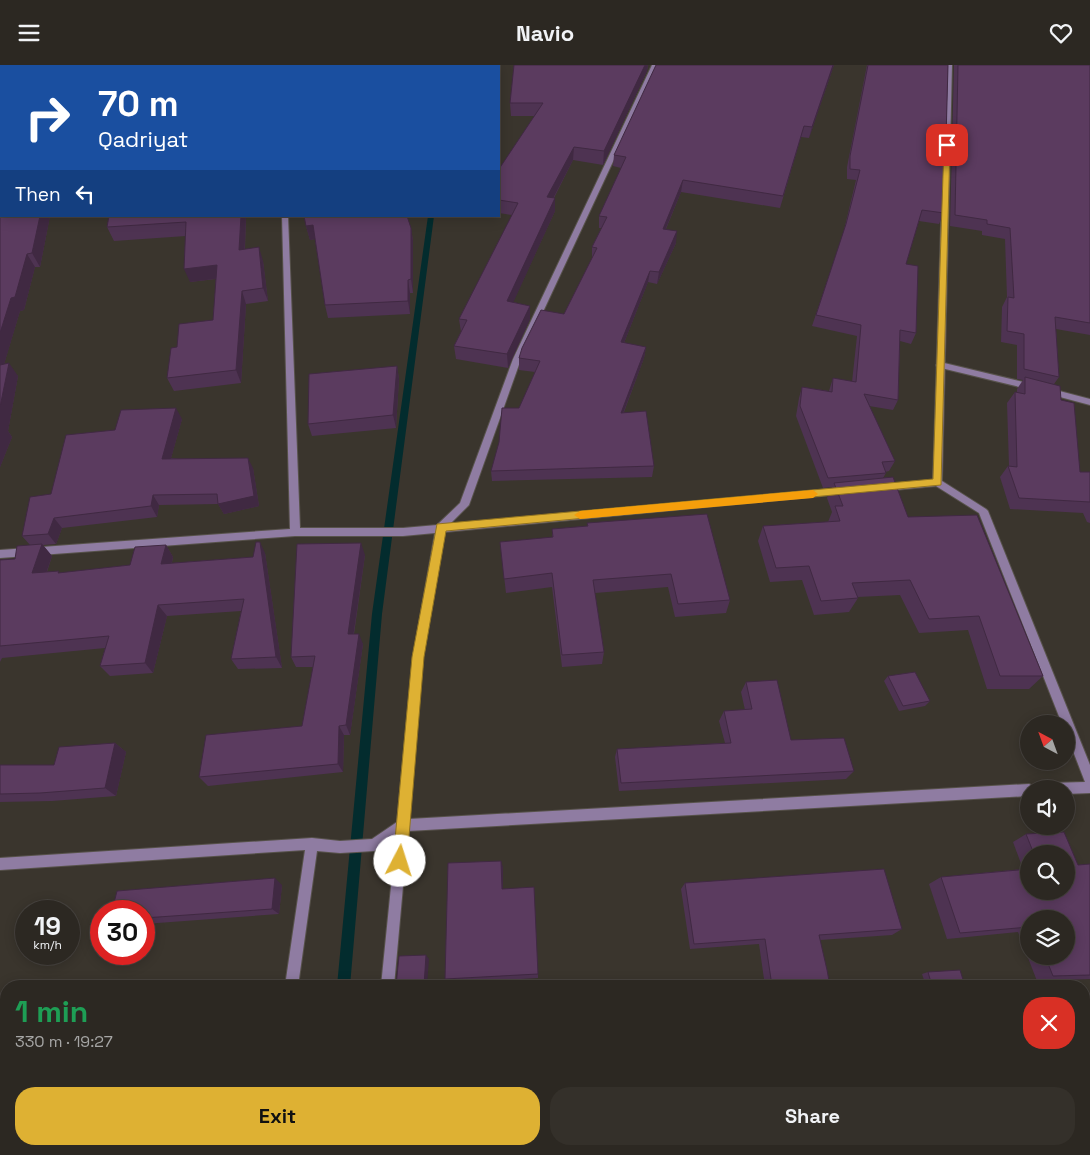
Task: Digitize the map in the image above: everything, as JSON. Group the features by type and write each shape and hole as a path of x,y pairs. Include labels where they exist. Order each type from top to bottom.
{"street":[{"path":"389,980 418,657 441,527 464,505 517,359 655,65"},
{"path":"938,483 949,65"},
{"path":"285,217 295,532"},
{"path":"940,365 1090,402"},
{"path":"878,488 938,483 983,511 1090,779"},
{"path":"0,554 295,532 403,532 848,491"},
{"path":"1075,788 1090,787"},
{"path":"0,864 312,844 340,847 374,845 403,825 1020,791"},
{"path":"293,980 312,844"}],"building":[{"path":"514,65 645,65 604,151 574,147 547,197 555,198 507,301 530,306 507,354 454,346 467,320 459,319 518,203 500,200 500,168 543,103 510,103"},
{"path":"656,65 833,65 812,127 804,126 783,196 683,180 663,229 677,231 659,272 650,271 621,342 646,347 621,413 646,411 654,466 491,471 499,442 502,408 519,408 540,361 519,358 522,348 541,310 564,314 597,248 592,247 607,217 599,216 626,157 614,155"},
{"path":"868,65 948,65 944,213 922,210 906,264 918,266 916,333 900,330 898,400 864,394 895,461 882,462 886,473 828,478 800,406 802,387 832,392 833,378 856,382 861,325 816,315 846,224 860,170 850,169 850,156"},
{"path":"958,65 1090,65 1090,323 1055,317 1059,377 1024,369 1024,334 1007,331 1008,297 1014,298 1010,228 987,224 987,220 955,215"},
{"path":"0,217 40,217 32,253 27,254 15,297 11,298 0,333"},
{"path":"109,217 241,217 239,250 259,247 263,288 242,291 236,370 167,378 171,348 177,347 179,324 213,320 217,265 184,269 186,222 107,227"},
{"path":"304,217 407,217 411,228 411,279 408,280 408,301 325,305 313,225 306,226"},
{"path":"9,363 0,407 0,365"},
{"path":"397,366 393,415 308,424 309,374"},
{"path":"1025,377 1060,386 1061,400 1074,403 1080,472 1090,472 1090,502 1019,498 1008,466 1017,467 1015,392 1025,394"},
{"path":"176,408 162,459 248,458 254,496 218,504 217,494 153,495 151,506 54,518 48,534 22,536 30,497 51,494 66,435 115,430 121,410"},
{"path":"893,477 908,517 977,515 1043,676 1000,676 979,616 929,619 910,580 852,583 858,598 821,601 809,566 776,568 763,526 840,521 835,506 843,506 834,483"},
{"path":"707,514 730,600 678,604 671,574 593,580 604,652 562,655 552,573 504,579 500,542 553,537 552,529 588,526 587,523"},
{"path":"256,542 260,542 276,657 231,659 244,599 158,605 145,663 100,666 109,636 0,646 0,560 15,559 17,546 42,544 32,573 59,571 58,573 130,565 135,547 166,545 161,564 253,557"},
{"path":"361,543 348,634 359,634 346,725 339,726 338,764 199,777 206,735 302,726 315,656 291,657 297,544"},
{"path":"915,672 930,701 903,706 888,676"},
{"path":"777,680 791,740 844,738 854,771 621,783 617,749 731,743 724,711 752,709 746,682"},
{"path":"115,743 105,788 0,794 0,765 54,765 59,747"},
{"path":"1026,835 1065,835 1070,845 1030,845"},
{"path":"1075,858 1078,865 1090,864 1090,975 1053,976 1049,965 1075,965 1075,910 1020,910 1020,928 960,933 941,877 1020,870 1020,900 1075,900"},
{"path":"501,861 502,889 534,887 538,974 445,979 448,863"},
{"path":"884,869 902,929 819,935 829,980 771,980 765,939 694,944 685,883"},
{"path":"275,878 272,909 155,917 155,900 115,900 117,891"},
{"path":"426,955 424,980 397,980 399,956"},
{"path":"960,970 963,980 930,980 928,972"}],"waterway":[{"path":"344,980 377,614 431,217"}],"slow traffic":[{"path":"580,515 813,494"}],"route":[{"path":"400,861 418,657 441,527 938,483 947,145"}]}
